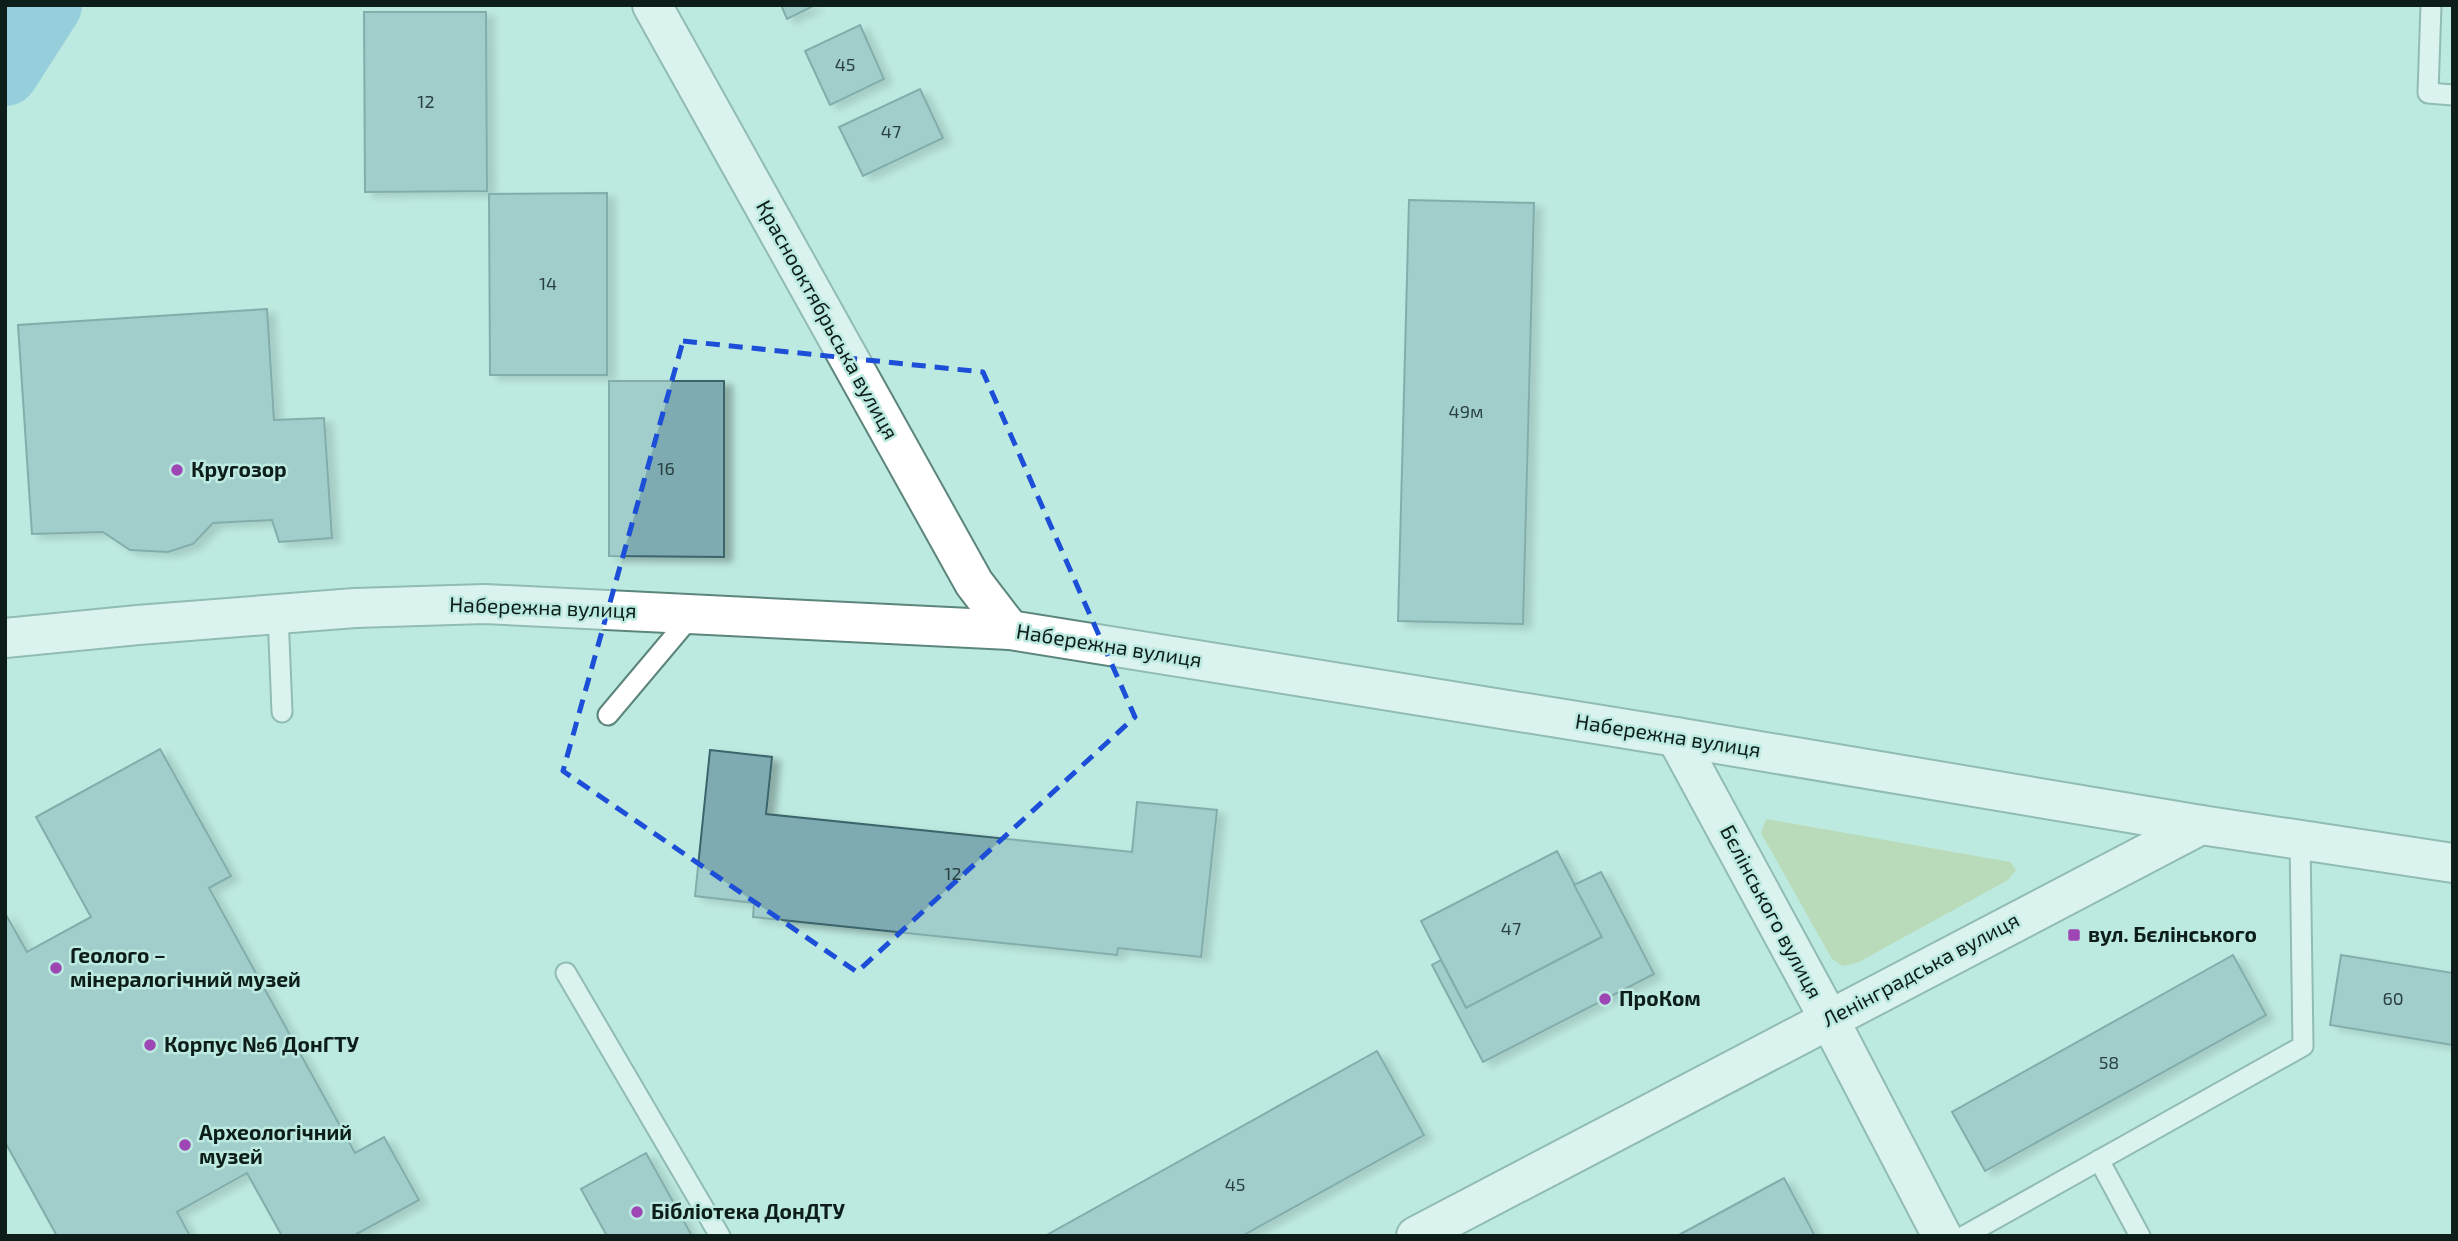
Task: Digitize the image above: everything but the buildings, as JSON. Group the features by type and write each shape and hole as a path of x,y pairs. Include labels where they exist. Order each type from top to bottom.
{"street":[{"name":"Краснооктябрьська вулиця","path":"652,5 974,583 1010,630"},
{"name":"Набережна вулиця","path":"5,638 355,608 485,604 1010,630 1676,737 2200,825"},
{"name":"Бєлінського вулиця","path":"1676,737 1829,1018 1942,1236"},
{"path":"2200,825 2453,863"},
{"name":"Ленінградська вулиця","path":"1416,1236 2200,825"}],"lane":[{"path":"2431,5 2428,93 2453,96"},
{"path":"278,614 282,712"},
{"path":"608,715 692,614"},
{"path":"1964,1236 2303,1046 2300,841"},
{"path":"566,973 720,1236"},
{"path":"2099,1160 2140,1236"}],"highlighted area":[{"path":"683,341 983,372 1135,717 857,972 563,771"}],"green space":[{"path":"1766,819 2010,862 2016,870 2008,880 1857,963 1843,966 1832,959 1761,833"}],"waterway":[{"path":"5,72 48,5"}],"place":[{"name":"Кругозор","path":"177,470"},
{"name":"вул. Бєлінського","path":"2074,935"},
{"name":"Геолого – мінералогічний музей","path":"56,968"},
{"name":"ПроКом","path":"1605,999"},
{"name":"Корпус №6 ДонГТУ","path":"150,1045"},
{"name":"Археологічний музей","path":"185,1145"},
{"name":"Бібліотека ДонДТУ","path":"637,1212"}]}
